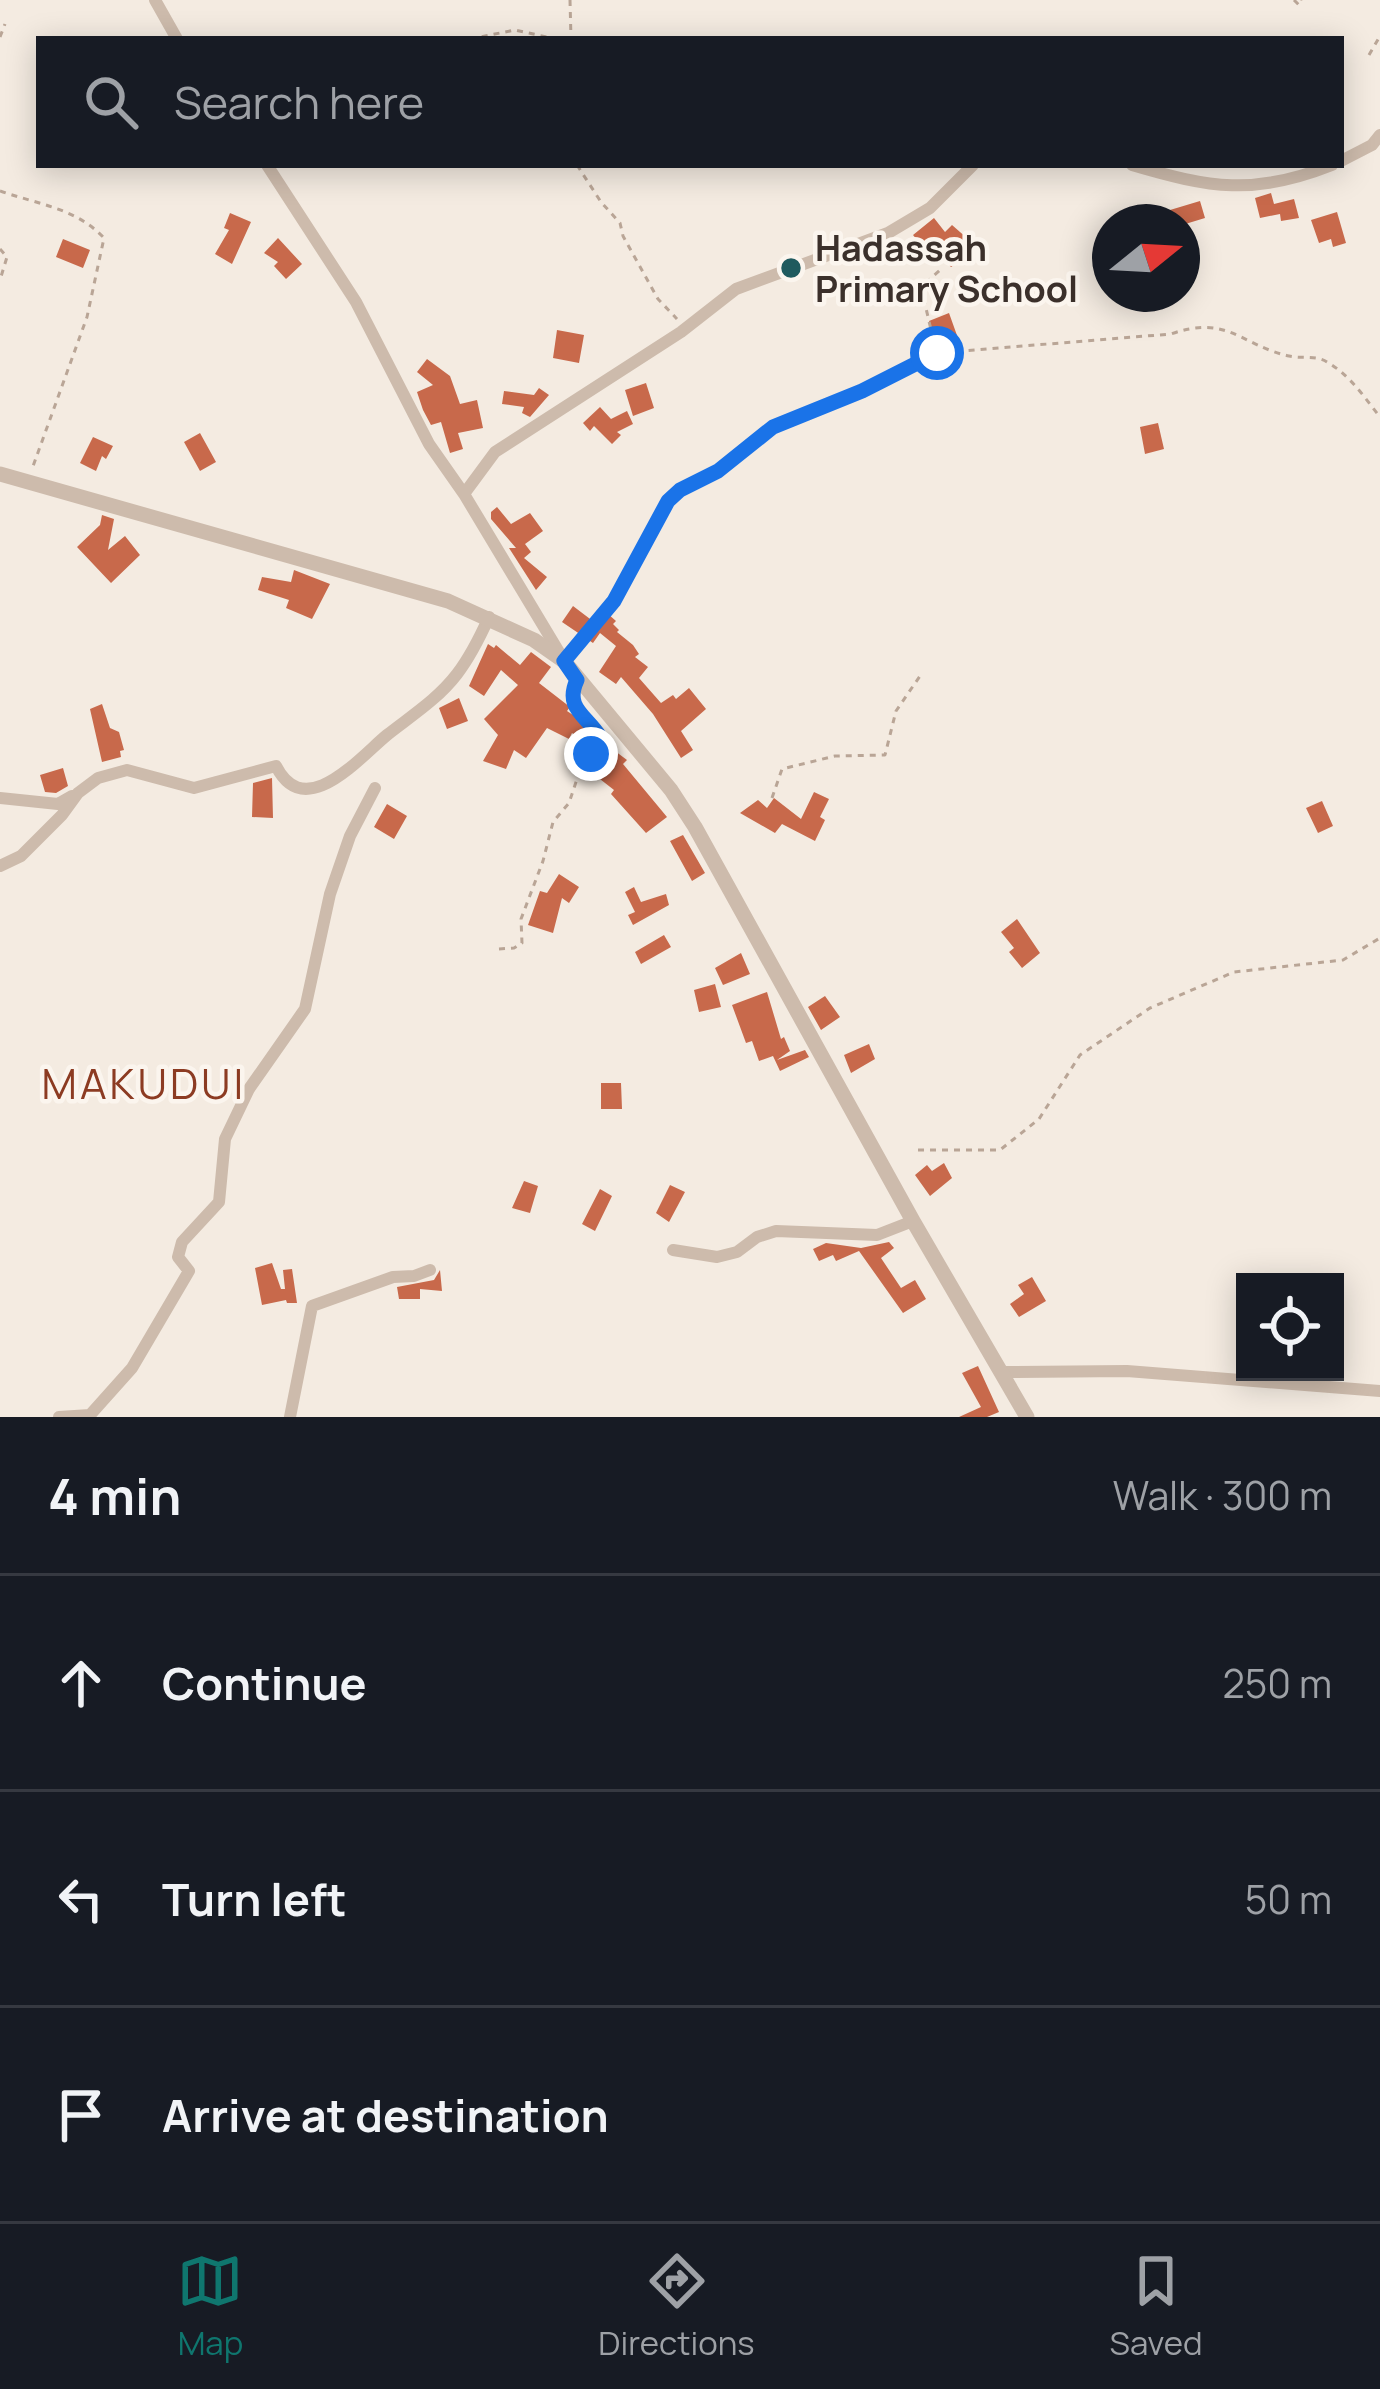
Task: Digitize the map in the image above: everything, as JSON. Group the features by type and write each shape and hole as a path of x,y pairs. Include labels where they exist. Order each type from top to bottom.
{"street":[{"path":"155,0 175,36"},
{"path":"1344,159 1372,145 1380,135"},
{"path":"269,168 356,302 415,421 564,661 657,773 695,827 1027,1417"},
{"path":"464,494 486,460 514,438 681,332 749,281 897,228 930,208 970,168"},
{"path":"1142,168 1202,186 1238,187 1295,180 1325,168"},
{"path":"2,479 448,601 534,640 564,661"},
{"path":"0,798 58,804 98,778 127,770 194,788 276,766 283,782 313,788 338,778 436,697 469,656 489,617"},
{"path":"59,1417 95,1416 132,1368 189,1271 178,1257 182,1242 219,1202 225,1139 249,1089 305,1009 329,894 350,836 375,788"},
{"path":"0,866 21,856 78,793"},
{"path":"674,1250 716,1257 776,1231 877,1235 913,1221"},
{"path":"290,1417 312,1306 393,1277 430,1270"},
{"path":"1003,1372 1127,1371 1380,1391"}],"path":[{"path":"570,0 571,36"},
{"path":"0,37 4,24"},
{"path":"485,36 515,30 542,36"},
{"path":"1369,55 1380,36"},
{"path":"579,168 620,223 637,264 658,299 676,316 681,332"},
{"path":"0,191 52,204 94,227 104,238 87,316 26,482"},
{"path":"0,249 7,256 0,280"},
{"path":"937,353 921,287 940,270"},
{"path":"564,661 614,601 668,501 680,490 718,471 773,427 862,391 937,353 1171,334 1204,325 1225,328 1287,356 1324,359 1361,390 1380,417"},
{"path":"772,798 782,770 835,756 885,755 896,711 920,676"},
{"path":"499,949 522,943 521,919 544,861 553,822 569,802 580,770 600,737 572,705 577,680"},
{"path":"918,1150 1000,1150 1039,1119 1080,1055 1150,1008 1234,972 1343,959 1380,938"}],"building":[{"path":"1271,193 1274,204 1294,199 1299,218 1281,221 1280,214 1260,218 1255,198"},
{"path":"1337,212 1346,243 1333,247 1331,239 1319,243 1311,220"},
{"path":"230,213 251,222 232,264 215,254 229,230 224,228"},
{"path":"934,218 945,232 952,225 968,239 963,246 970,254 951,267 929,242 923,247 913,235"},
{"path":"278,238 302,264 286,279 274,266 278,262 264,253"},
{"path":"63,239 90,250 83,268 56,257"},
{"path":"949,313 959,341 937,348 929,321"},
{"path":"557,330 584,335 579,363 553,358"},
{"path":"427,359 450,376 460,404 477,400 483,428 458,433 463,449 450,453 441,422 431,425 423,410 417,392 433,385 417,372"},
{"path":"646,383 654,408 633,416 625,390"},
{"path":"539,388 549,395 530,417 522,413 524,407 502,404 504,391 534,395"},
{"path":"600,407 611,419 627,411 633,424 617,432 621,435 612,444 594,426 590,431 583,423"},
{"path":"1158,423 1164,449 1145,454 1140,427"},
{"path":"200,433 216,462 200,471 184,442"},
{"path":"93,437 113,446 96,471 80,463"},
{"path":"497,507 511,524 530,513 543,531 525,544 531,552 524,558 547,577 536,590 509,548 516,548 491,519"},
{"path":"102,515 114,519 108,550 125,536 140,555 111,583 77,547 100,525"},
{"path":"294,570 330,584 312,619 286,608 289,600 258,590 262,577 291,582"},
{"path":"573,606 598,625 608,614 616,621 617,632 648,667 639,678 661,703 689,688 706,709 681,731 693,750 681,758 653,714 621,677 616,684 599,672 616,646 600,633 593,643 562,622"},
{"path":"488,644 520,665 531,652 551,667 539,683 570,707 567,711 597,731 588,744 572,733 569,739 547,728 526,758 514,750 506,769 483,761 498,735 484,719 518,685 501,670 484,696 469,686"},
{"path":"459,698 468,721 447,729 439,708"},
{"path":"102,704 124,750 121,757 102,762 90,709"},
{"path":"611,748 627,760 623,764 667,817 646,833 611,794 614,790 582,765 590,751 602,759"},
{"path":"63,768 68,786 56,793 45,792 40,775"},
{"path":"272,778 273,818 252,817 253,783"},
{"path":"814,792 829,799 815,841 782,824 775,833 740,813 758,800 767,808 774,798 801,819"},
{"path":"1322,801 1333,826 1318,833 1306,808"},
{"path":"387,804 407,816 394,839 374,827"},
{"path":"683,835 705,873 692,881 670,841"},
{"path":"559,874 579,887 569,903 562,898 553,933 528,925 540,891 547,893"},
{"path":"634,887 641,902 666,894 669,905 633,925 628,915 635,912 625,892"},
{"path":"1017,919 1040,953 1022,968 1001,932"},
{"path":"664,935 671,947 641,964 635,952"},
{"path":"741,953 750,974 723,985 715,968"},
{"path":"715,984 721,1007 699,1012 694,990"},
{"path":"767,992 781,1039 790,1051 777,1060 805,1050 809,1057 780,1071 773,1056 759,1061 752,1041 746,1043 732,1005"},
{"path":"825,996 840,1017 821,1030 808,1007"},
{"path":"869,1044 875,1059 851,1073 844,1055"},
{"path":"601,1083 621,1083 622,1109 601,1109"},
{"path":"944,1163 952,1178 930,1196 915,1175 927,1165 932,1171"},
{"path":"524,1181 538,1186 530,1213 512,1208"},
{"path":"670,1185 685,1192 669,1222 656,1213"},
{"path":"600,1189 612,1196 595,1231 582,1224"},
{"path":"889,1242 894,1248 881,1258 901,1288 915,1280 926,1299 903,1313 859,1251 836,1261 833,1255 819,1261 813,1249 826,1243 861,1248"},
{"path":"272,1263 281,1289 285,1289 283,1270 292,1269 297,1303 286,1300 262,1305 255,1268"},
{"path":"440,1270 442,1291 420,1289 420,1299 399,1299 397,1287 434,1280"},
{"path":"1032,1277 1046,1301 1019,1317 1010,1304 1024,1294 1018,1285"},
{"path":"978,1366 999,1412 959,1417 981,1407 962,1373"}],"place":[{"name":"Hadassah Primary School","path":"791,268"}],"district":[{"name":"MAKUDUI","path":"144,1083"}],"route":[{"path":"591,754 600,737 572,705 577,680 564,661 614,601 668,501 718,471 773,427 815,406 862,391 937,353"}]}
